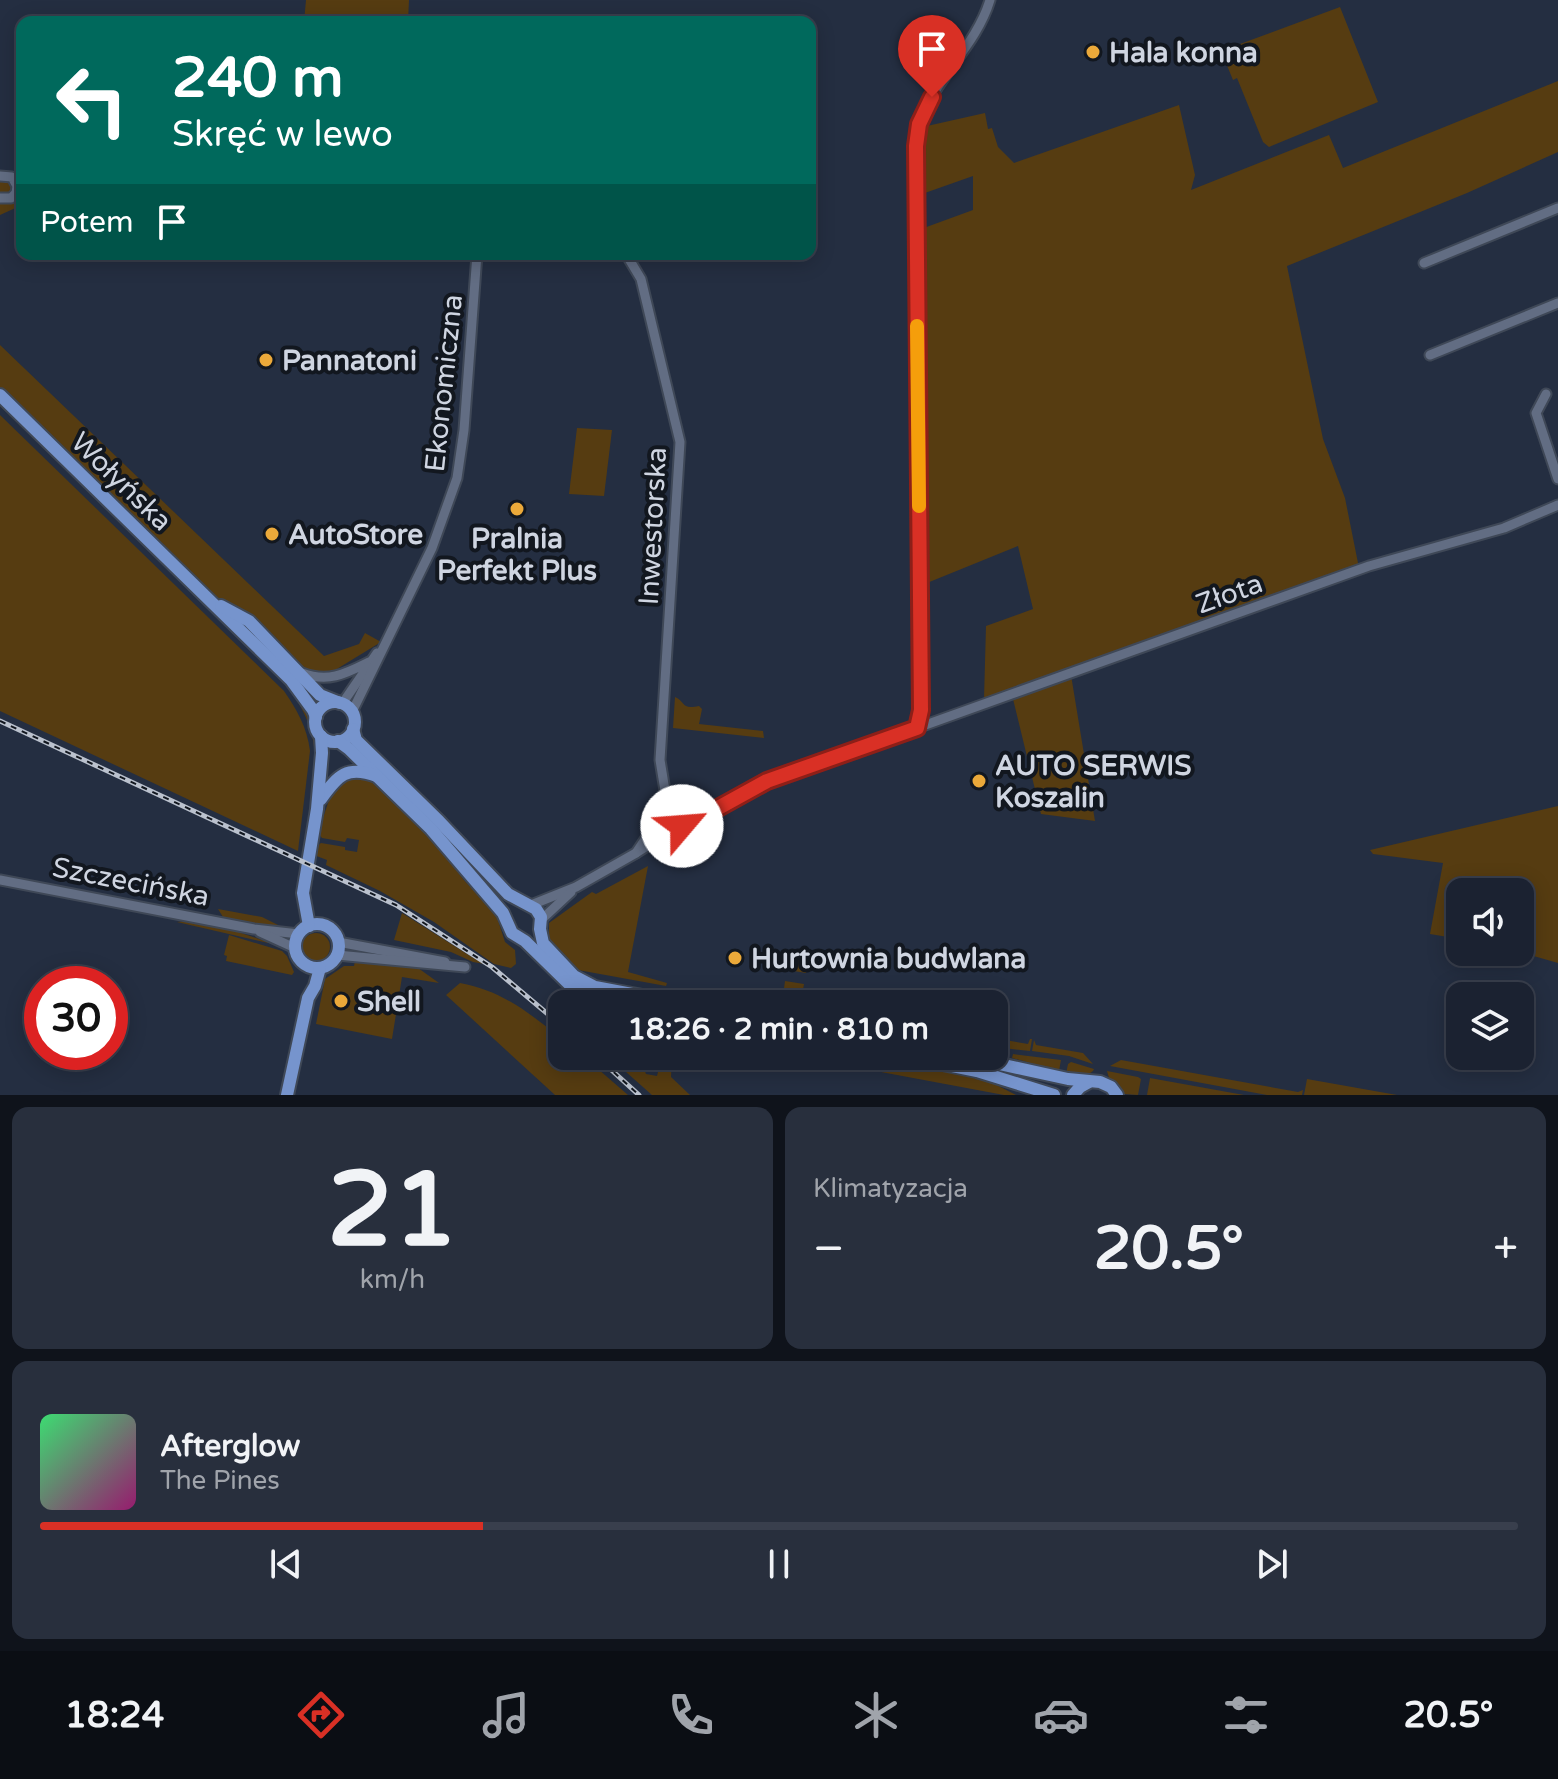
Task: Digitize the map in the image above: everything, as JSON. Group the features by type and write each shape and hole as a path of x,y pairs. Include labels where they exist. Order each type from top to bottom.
{"main road":[{"name":"Wołyńska","path":"0,395 291,680 316,717"},
{"name":"Wołyńska","path":"211,601 249,621 320,695 345,706"},
{"path":"319,804 322,753 316,717 326,704 345,706 354,720 356,740 508,894 538,911 547,949 582,981 611,990"},
{"path":"336,742 348,737 353,729"},
{"path":"321,736 336,742 380,778 431,829 503,913 510,930 578,990"},
{"path":"308,998 306,966 295,948 309,928 306,879 319,804 336,742"},
{"path":"319,804 343,774 356,770 380,778"},
{"path":"507,922 511,910 528,905"},
{"path":"519,937 531,937 540,924"},
{"path":"306,966 327,966 337,949 332,931 309,928"},
{"path":"287,1095 308,998 320,968"},
{"path":"1008,1067 1105,1083 1117,1095"},
{"path":"972,1070 1054,1095"},
{"path":"1073,1095 1089,1082"}],"street":[{"path":"917,728 921,710 916,134 927,106 980,25 990,0"},
{"path":"1424,263 1558,208"},
{"name":"Ekonomiczna","path":"345,706 384,644 432,548 457,478 464,430 477,260"},
{"name":"Inwestorska","path":"630,260 641,279 680,442 660,760 673,810"},
{"path":"1430,355 1558,303"},
{"path":"1546,394 1536,413 1558,479"},
{"name":"Złota","path":"680,829 767,781 1369,566 1504,528 1558,505"},
{"name":"Ekonomiczna","path":"345,706 369,662 384,644"},
{"path":"302,673 325,679 343,675 369,662"},
{"path":"636,853 661,813 673,810 709,812"},
{"path":"528,905 576,887 680,829 683,819 673,810"},
{"path":"658,820 660,828 668,833"},
{"name":"Szczecińska","path":"0,880 254,929 309,928"},
{"path":"540,924 576,887"},
{"name":"Szczecińska","path":"254,929 295,948"},
{"path":"337,949 462,966"}],"shaded area":[{"path":"306,0 409,0 408,16 305,16"},
{"path":"1340,7 1378,102 1269,147 1263,142 1237,78 1233,80 1221,51"},
{"path":"1558,81 1558,152 1467,193 1287,266 1323,439 1345,498 1360,573 1071,675 1095,821 1041,814 1013,699 1009,691 984,699 986,626 1033,609 1018,546 922,585 921,229 973,210 973,176 922,194 921,134 927,126 985,113 988,129 992,128 998,147 1014,163 1179,105 1195,175 1191,190 1329,135 1343,168"},
{"path":"0,178 16,185 16,208 0,215"},
{"path":"0,345 324,656 359,644 365,633 381,642 332,672 307,672 216,600 0,388"},
{"path":"0,401 280,673 303,703 315,729 319,765 305,860 302,858 315,762 307,719 295,697 277,675 0,406"},
{"path":"0,415 284,691 301,719 310,751 298,851 0,711"},
{"path":"577,428 612,430 604,496 569,494"},
{"path":"675,697 686,706 702,709 699,724 763,731 764,738 673,728"},
{"path":"345,776 366,776 422,824 464,880 496,914 505,942 515,950 516,964 511,968 494,964 434,922 326,865 327,860 314,855 321,843 357,852 359,840 347,838 345,842 322,838 318,833 332,791"},
{"path":"1558,806 1558,963 1534,956 1534,878 1446,878 1446,937 1430,934 1443,863 1373,854 1370,850"},
{"path":"648,866 628,972 667,983 666,986 578,970 549,939 549,923 592,892 596,894"},
{"path":"218,909 262,917 280,926 281,930 223,917"},
{"path":"402,913 485,964 451,952 394,940"},
{"path":"177,922 235,931 277,945"},
{"path":"316,933 326,937 330,947 326,957 316,961 306,957 302,947 306,937"},
{"path":"229,935 282,951 294,972 292,975 226,961 227,956 224,955"},
{"path":"793,955 809,958 806,973 788,970"},
{"path":"355,961 418,968 439,983 402,977 392,1039 316,1024 325,979 344,966 354,966"},
{"path":"785,981 804,984 803,990 784,990"},
{"path":"460,983 502,997 548,1028 548,1070 599,1070 628,1095 555,1095 446,995"},
{"path":"1032,1039 1030,1051 1008,1049 1008,1040 1028,1044"},
{"path":"1034,1040 1036,1045 1083,1053 1093,1064 1069,1056 1032,1051"},
{"path":"1013,1054 1061,1060 1059,1071 1012,1058"},
{"path":"1121,1060 1298,1092 1303,1090 1302,1095 1267,1095 1110,1066"},
{"path":"1071,1062 1094,1069 1086,1076 1066,1074"},
{"path":"624,1070 644,1070 646,1074 657,1076 658,1070 671,1070 671,1077 690,1095 652,1095"},
{"path":"870,1070 950,1070 977,1075 1016,1095"},
{"path":"1107,1071 1141,1079 1138,1095 1124,1094 1109,1078"},
{"path":"1150,1078 1244,1095 1147,1095"},
{"path":"1307,1079 1397,1095 1304,1095"}],"railway":[{"path":"0,721 396,905 492,967 548,1014"},
{"path":"611,1070 639,1095"}],"slow traffic":[{"path":"917,326 919,506"}],"place":[{"name":"Hala konna","path":"1093,52"},
{"name":"Pannatoni","path":"266,360"},
{"name":"Pralnia Perfekt Plus","path":"517,509"},
{"name":"AutoStore","path":"272,534"},
{"name":"AUTO SERWIS Koszalin","path":"979,781"},
{"name":"Hurtownia budwlana","path":"735,958"},
{"name":"Shell","path":"341,1001"}],"route":[{"path":"682,826 680,829 767,781 917,728 921,710 916,134 932,97"}]}
